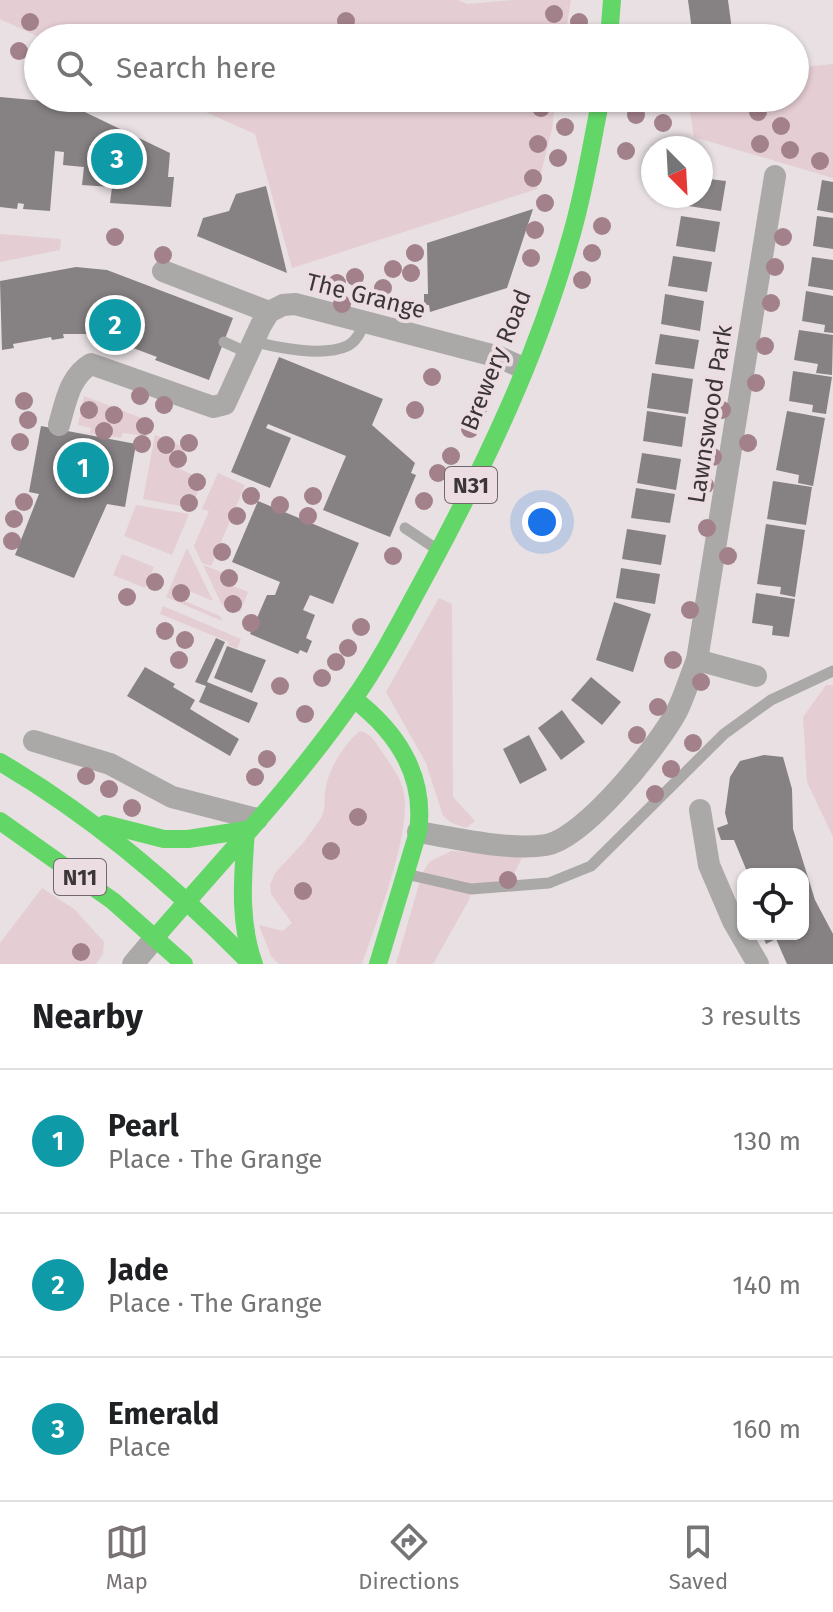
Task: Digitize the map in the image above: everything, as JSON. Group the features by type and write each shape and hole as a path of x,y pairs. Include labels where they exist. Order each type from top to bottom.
{"main road":[{"path":"610,24 612,0"},
{"name":"Brewery Road","path":"155,938 313,753 354,699 439,551 523,368 564,261 598,112"},
{"path":"354,699 378,721 413,770 422,801 418,832 378,964"},
{"name":"N11","path":"0,762 30,778 137,856 253,964"},
{"name":"N11","path":"0,821 113,901 184,964"},
{"path":"93,822 164,839 188,839 252,824 241,917 253,964"}],"street":[{"name":"Lawnswood Park","path":"418,832 472,840 549,845 576,830 648,757 677,710 697,660 775,176"},
{"path":"59,425 71,385 81,370 91,364 213,407 225,404 269,312 163,271"},
{"name":"The Grange","path":"269,312 283,305 295,304 499,357 523,368"},
{"path":"697,660 756,676"},
{"path":"34,741 110,764 172,797 252,824"},
{"path":"700,810 709,865 733,921 758,964"},
{"path":"133,964 155,938"}],"lane":[{"path":"224,342 251,347 336,350 349,346 365,322"},
{"path":"405,528 439,551"},
{"path":"404,874 471,889 549,883 591,866 724,734 771,700 833,671"}],"shaded area":[{"path":"0,0 458,0 467,4 571,0 567,24 24,24 24,30 0,19"},
{"path":"833,64 833,178 713,143 713,136 694,136 690,112 809,112 809,67"},
{"path":"206,112 554,112 537,189 292,268 255,134"},
{"path":"0,234 61,239 60,250 0,262"},
{"path":"84,396 149,421 147,436 123,433 121,438 90,433 91,428 78,425"},
{"path":"155,435 186,448 178,468 203,480 191,508 143,499"},
{"path":"218,473 245,485 211,566 202,563 194,546 209,511 202,509"},
{"path":"136,505 189,514 172,555 124,536"},
{"path":"187,548 213,601 177,586 173,596 220,616 222,621 166,597"},
{"path":"122,554 154,567 145,588 113,575"},
{"path":"203,565 234,577 231,585 248,592 240,612 222,605"},
{"path":"439,598 452,604 453,797 475,821 466,828 443,816 426,763 386,692"},
{"path":"163,606 241,639 237,649 228,645 229,642 160,614"},
{"path":"826,685 833,685 833,837 807,782 803,717"},
{"path":"360,731 368,734 396,772 403,789 405,806 399,851 376,925 362,964 279,964 271,956 259,925 283,931 292,923 271,894 270,885 275,873 321,818 326,785 333,767 342,751"},
{"path":"451,851 523,855 510,883 473,883 469,900 433,964 396,964 422,874 429,862"},
{"path":"42,888 74,909 104,942 103,954 96,964 0,964 0,943"}],"building":[{"path":"688,0 728,0 731,24 691,24"},
{"path":"0,97 24,99 24,112 85,112 170,153 168,177 174,177 171,207 110,203 112,187 82,185 84,167 63,165 64,152 55,151 50,211 23,209 24,204 18,203 17,209 0,207"},
{"path":"713,179 726,181 721,211 702,208 713,208"},
{"path":"822,180 833,182 833,213 817,210"},
{"path":"266,186 287,273 197,236 203,218 229,211 236,194"},
{"path":"533,209 507,288 430,312 429,305 424,305 424,294 428,294 427,243"},
{"path":"681,216 720,222 715,252 676,246"},
{"path":"817,216 833,218 833,249 813,246"},
{"path":"673,256 712,262 707,292 668,286"},
{"path":"812,257 833,260 833,290 808,286"},
{"path":"76,267 107,270 233,318 209,380 120,343 119,346 97,334 63,334 64,338 52,340 51,337 13,344 14,348 2,350 0,281"},
{"path":"806,291 833,296 833,333 824,332 825,325 802,321"},
{"path":"665,294 704,301 700,331 661,324"},
{"path":"799,330 833,335 832,375 816,373 818,364 794,360"},
{"path":"660,334 699,340 694,369 655,364"},
{"path":"279,357 383,399 372,425 415,463 411,473 416,475 390,537 323,510 346,456 268,424 266,428 291,438 270,488 231,472"},
{"path":"793,371 832,377 826,414 812,412 813,405 789,401"},
{"path":"652,373 693,379 688,414 647,408"},
{"path":"647,411 686,417 682,447 643,441"},
{"path":"787,411 825,418 813,486 798,483 799,475 776,470"},
{"path":"41,426 136,444 125,507 107,504 74,578 15,555 39,494 29,492"},
{"path":"642,453 681,459 676,490 637,483"},
{"path":"773,481 812,487 806,525 767,519"},
{"path":"636,488 675,494 670,523 631,518"},
{"path":"258,501 359,543 333,604 310,595 303,610 315,615 306,638 312,641 307,653 300,650 298,654 250,634 267,595 275,595 280,582 232,562"},
{"path":"766,524 805,530 795,597 780,594 781,587 757,584"},
{"path":"627,529 666,535 661,565 622,559"},
{"path":"621,568 660,574 655,604 616,598"},
{"path":"756,593 795,599 789,637 772,635 773,626 752,623"},
{"path":"614,602 651,614 633,672 596,660"},
{"path":"216,638 225,642 207,682 258,703 249,723 199,702 206,686 195,682"},
{"path":"227,646 266,660 252,693 214,678"},
{"path":"145,667 195,700 190,709 239,739 230,756 127,696"},
{"path":"591,677 621,702 602,725 571,700"},
{"path":"562,710 585,742 561,760 538,728"},
{"path":"529,735 547,770 520,784 503,749"},
{"path":"764,755 783,757 792,789 793,829 805,868 746,868 734,840 721,840 717,828 728,824 725,813 730,777 740,761"},
{"path":"809,881 815,900 833,934 833,964 787,964 776,940 809,940"}],"traffic: fast":[{"path":"610,24 612,0"},
{"path":"155,938 282,792 330,731 374,668 429,569 490,449 542,325 575,223 598,112"},
{"path":"354,699 383,726 405,757 413,774 419,812 418,832 378,964"},
{"path":"0,762 35,783 132,854 193,907 251,964"},
{"path":"0,821 113,901 184,964"},
{"path":"105,824 164,839 188,839 246,830"},
{"path":"246,830 244,914 254,964"}],"place":[{"name":"Emerald","path":"117,159"},
{"name":"Jade","path":"115,325"},
{"name":"Pearl","path":"83,468"}]}
